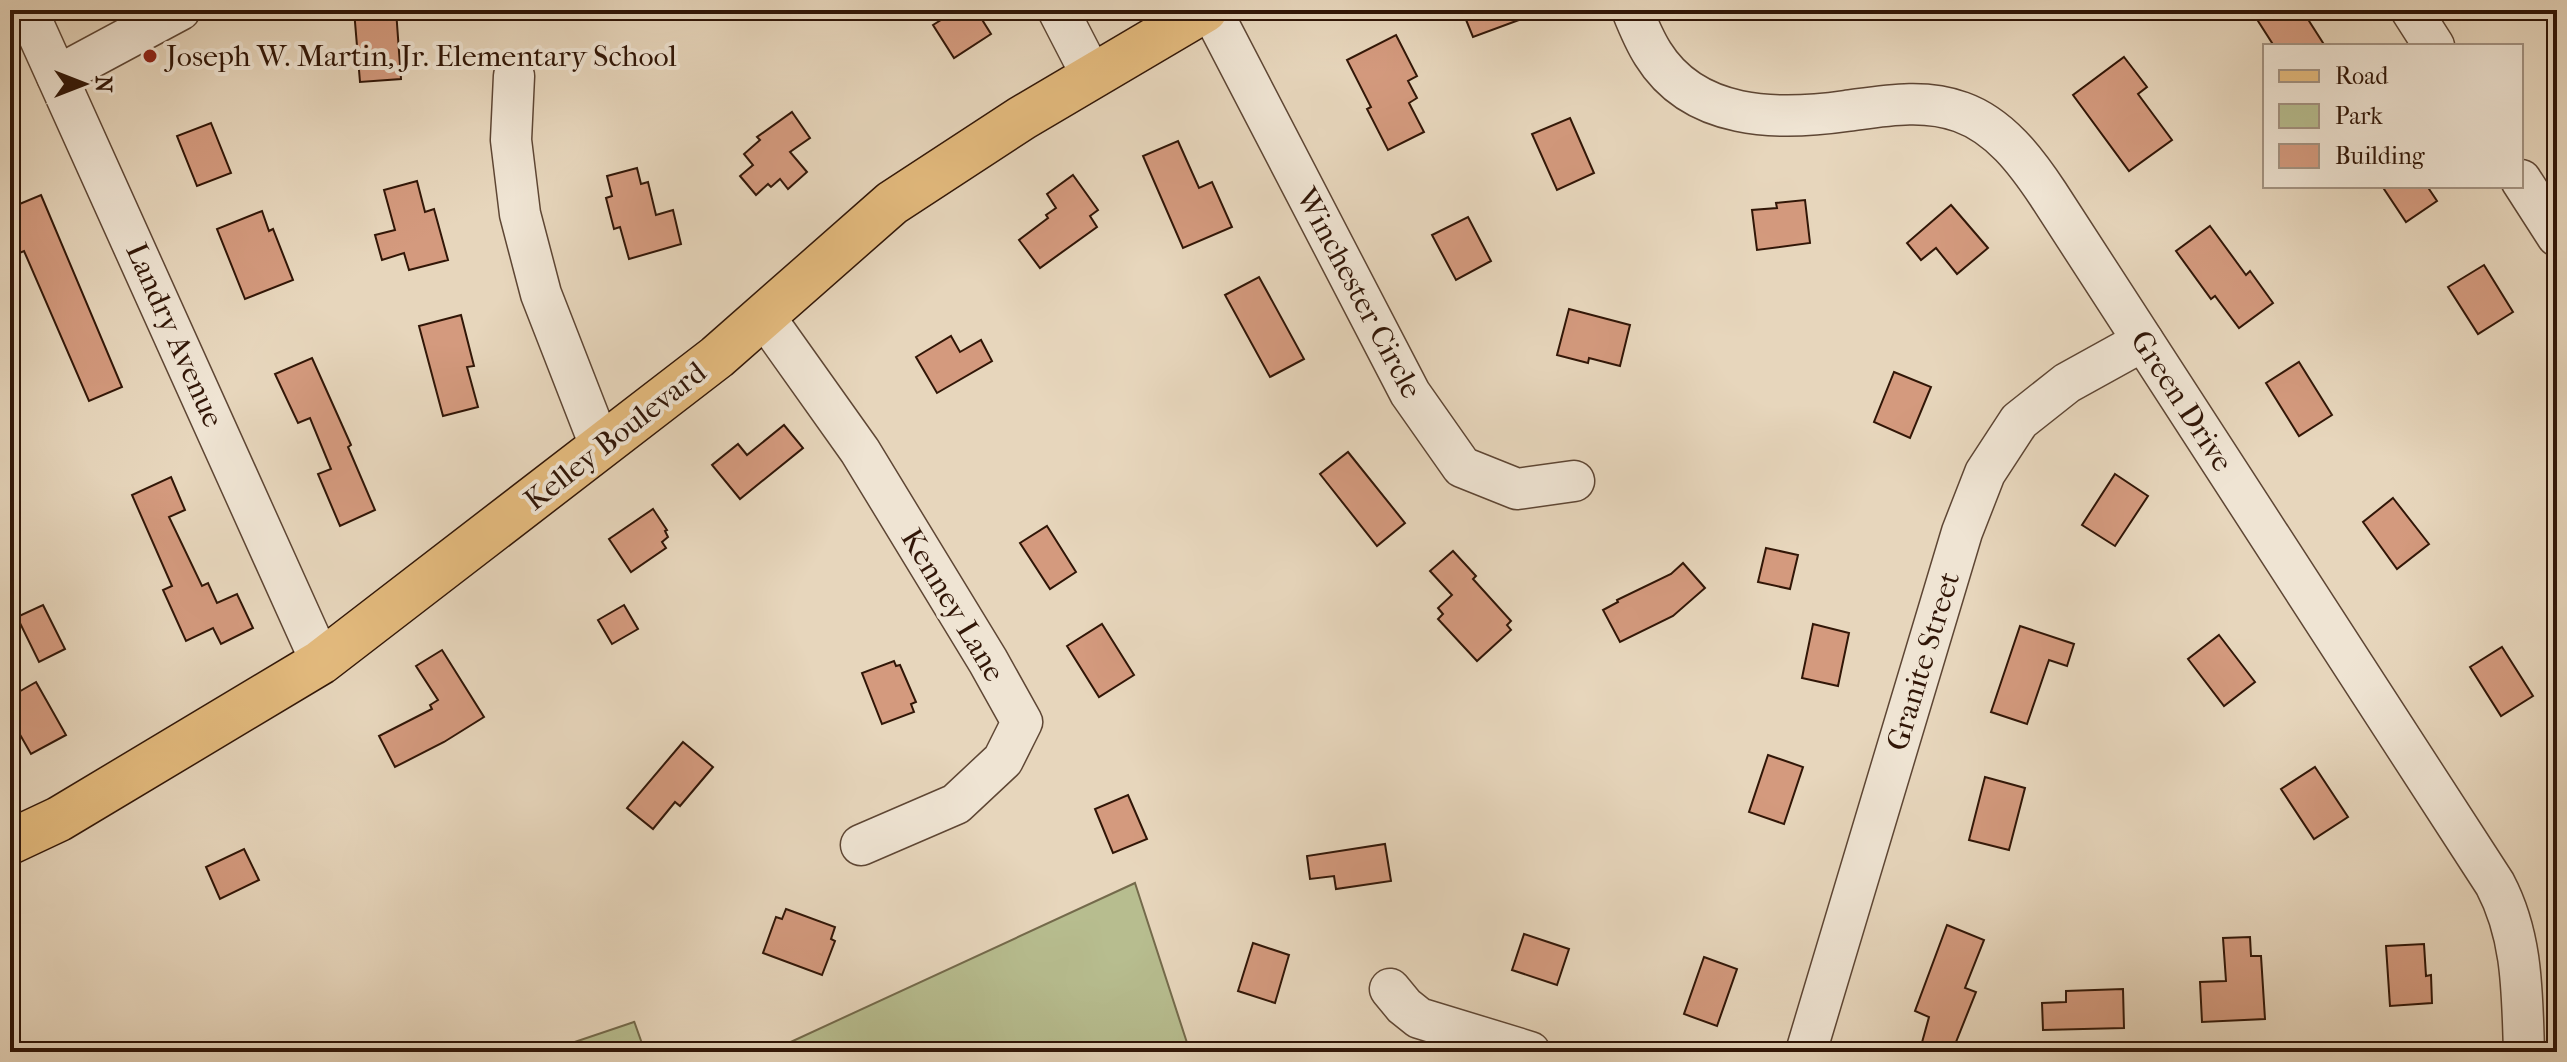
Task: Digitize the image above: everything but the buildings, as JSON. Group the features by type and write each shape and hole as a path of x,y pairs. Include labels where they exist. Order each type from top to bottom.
{"main road":[{"name":"Kelley Boulevard","path":"10,842 59,819 321,662 717,357 892,203 1022,118 1208,10"}],"street":[{"name":"Landry Avenue","path":"27,10 321,662"},
{"path":"57,76 181,10"},
{"path":"1058,10 1092,76"},
{"name":"Winchester Circle","path":"1208,10 1410,393 1462,467 1517,489 1574,481"},
{"name":"Green Drive","path":"1632,10 1654,56 1669,75 1714,105 1769,116 1825,114 1913,104 1960,111 1985,123 2037,178 2495,884 2507,908 2519,957 2524,1052"},
{"path":"514,76 511,140 520,214 541,294 601,448"},
{"path":"2523,183 2557,236"},
{"name":"Kenney Lane","path":"764,316 860,451 1022,722 1003,760 956,804 861,845"},
{"name":"Granite Street","path":"1806,1052 1962,532 1985,473 2019,421 2067,383 2143,341"},
{"path":"1390,989 1419,1018 1530,1052"}],"green space":[{"path":"1135,883 1190,1052 769,1052"},
{"path":"634,1022 645,1052 545,1052"}],"place":[{"name":"Joseph W. Martin, Jr. Elementary School","path":"150,56"}]}
